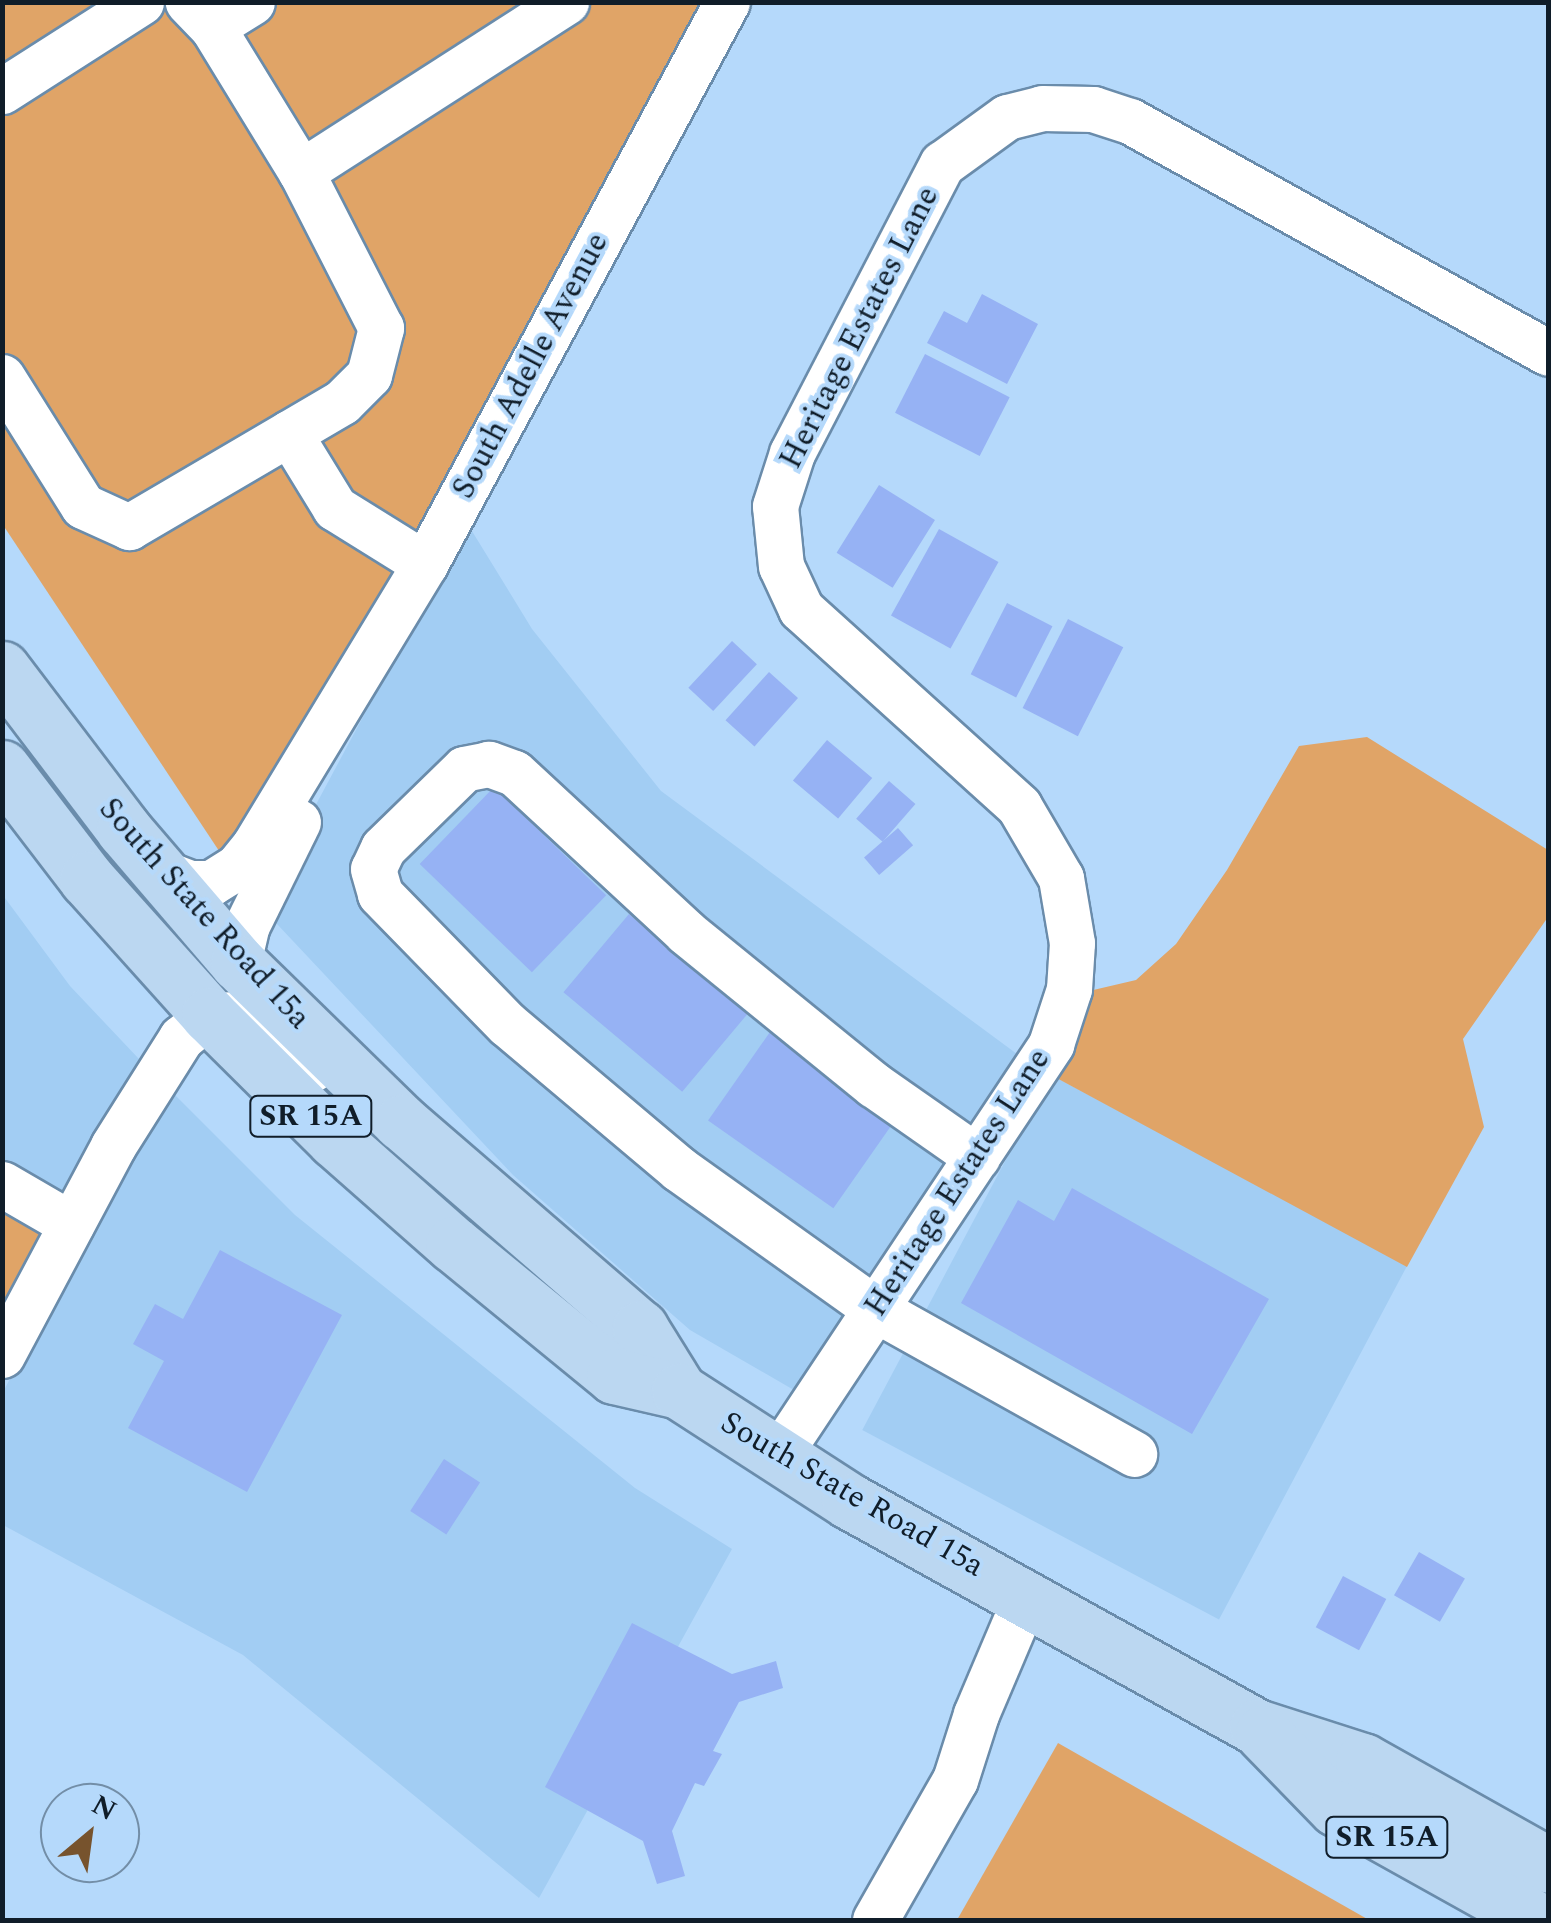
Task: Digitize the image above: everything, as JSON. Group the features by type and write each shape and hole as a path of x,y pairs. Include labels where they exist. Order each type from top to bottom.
{"highway":[{"name":"South State Road 15a","path":"2,669 238,964 400,1122 640,1328 679,1391"},
{"path":"2,725 151,913 174,921 199,914"},
{"name":"South State Road 15a","path":"2,768 87,879 208,1015 335,1140 614,1376 679,1391 776,1457 1026,1596"},
{"name":"SR 15A","path":"1026,1596 1257,1727 1363,1761 1548,1865"},
{"name":"SR 15A","path":"1257,1727 1336,1808 1537,1920"}],"street":[{"path":"2,91 141,2"},
{"path":"2,377 83,506 129,527 342,402 369,375 381,328 301,172 200,15 252,2"},
{"path":"301,172 566,2"},
{"name":"South Adelle Avenue","path":"161,872 190,883 211,882 237,867 330,726 425,564 726,2"},
{"name":"Heritage Estates Lane","path":"776,1457 1051,1044 1068,988 1072,943 1061,878 1019,806 800,608 781,566 775,506 792,453 942,164 1006,116 1042,108 1093,109 1130,121 1548,353"},
{"path":"288,433 335,508 425,564"},
{"name":"South Adelle Avenue","path":"238,964 247,925 329,755 330,726"},
{"path":"976,1157 874,1085 686,932 514,774 489,764 464,769 383,848 373,868 380,894 507,1024 679,1169 875,1309 1134,1454"},
{"path":"2,1355 158,1068 181,1038 208,1015 238,1014 270,1032 474,1221 543,1277 592,1287"},
{"path":"2,1184 71,1224"},
{"path":"875,1920 955,1780 976,1714 1026,1596"}],"shaded area":[{"path":"2,3 707,3 237,878 3,525"},
{"path":"467,523 532,629 661,791 1021,1057 799,1393 690,1330 513,1175 261,907"},
{"path":"1367,737 1548,850 1548,917 1463,1039 1484,1127 1407,1267 1051,1075 1089,991 1136,980 1176,944 1227,870 1299,746"},
{"path":"2,894 70,986 139,1059 65,1198 3,1161"},
{"path":"1051,1075 1408,1265 1219,1620 862,1430"},
{"path":"165,1085 295,1215 635,1488 732,1549 539,1898 243,1655 3,1525 2,1394"},
{"path":"3,1207 47,1233 3,1317"},
{"path":"1058,1743 1369,1920 957,1920"}],"building":[{"path":"982,294 1038,324 1007,384 927,343 944,311 967,323"},
{"path":"925,354 1010,397 980,456 895,413"},
{"path":"879,485 935,520 893,588 837,553"},
{"path":"939,529 998,562 950,649 891,616"},
{"path":"1007,603 1052,626 1016,697 971,674"},
{"path":"1068,619 1123,647 1078,736 1023,708"},
{"path":"732,641 757,664 713,711 688,688"},
{"path":"769,672 798,698 754,746 726,720"},
{"path":"827,740 872,778 838,819 793,781"},
{"path":"889,781 915,804 883,842 856,819"},
{"path":"494,787 606,895 532,972 420,864"},
{"path":"898,828 913,845 879,875 864,858"},
{"path":"629,914 748,1014 682,1092 563,992"},
{"path":"770,1032 895,1120 833,1208 708,1120"},
{"path":"1072,1188 1269,1299 1192,1434 961,1303 1018,1200 1054,1221"},
{"path":"220,1250 342,1315 247,1492 128,1428 164,1361 133,1344 155,1304 183,1319"},
{"path":"444,1459 480,1482 446,1534 410,1511"},
{"path":"1419,1552 1465,1578 1440,1622 1394,1595"},
{"path":"1343,1576 1386,1599 1359,1650 1316,1627"},
{"path":"632,1623 732,1674 776,1661 783,1688 739,1702 713,1751 722,1754 704,1786 695,1783 672,1831 685,1876 657,1884 643,1841 545,1787"}]}
